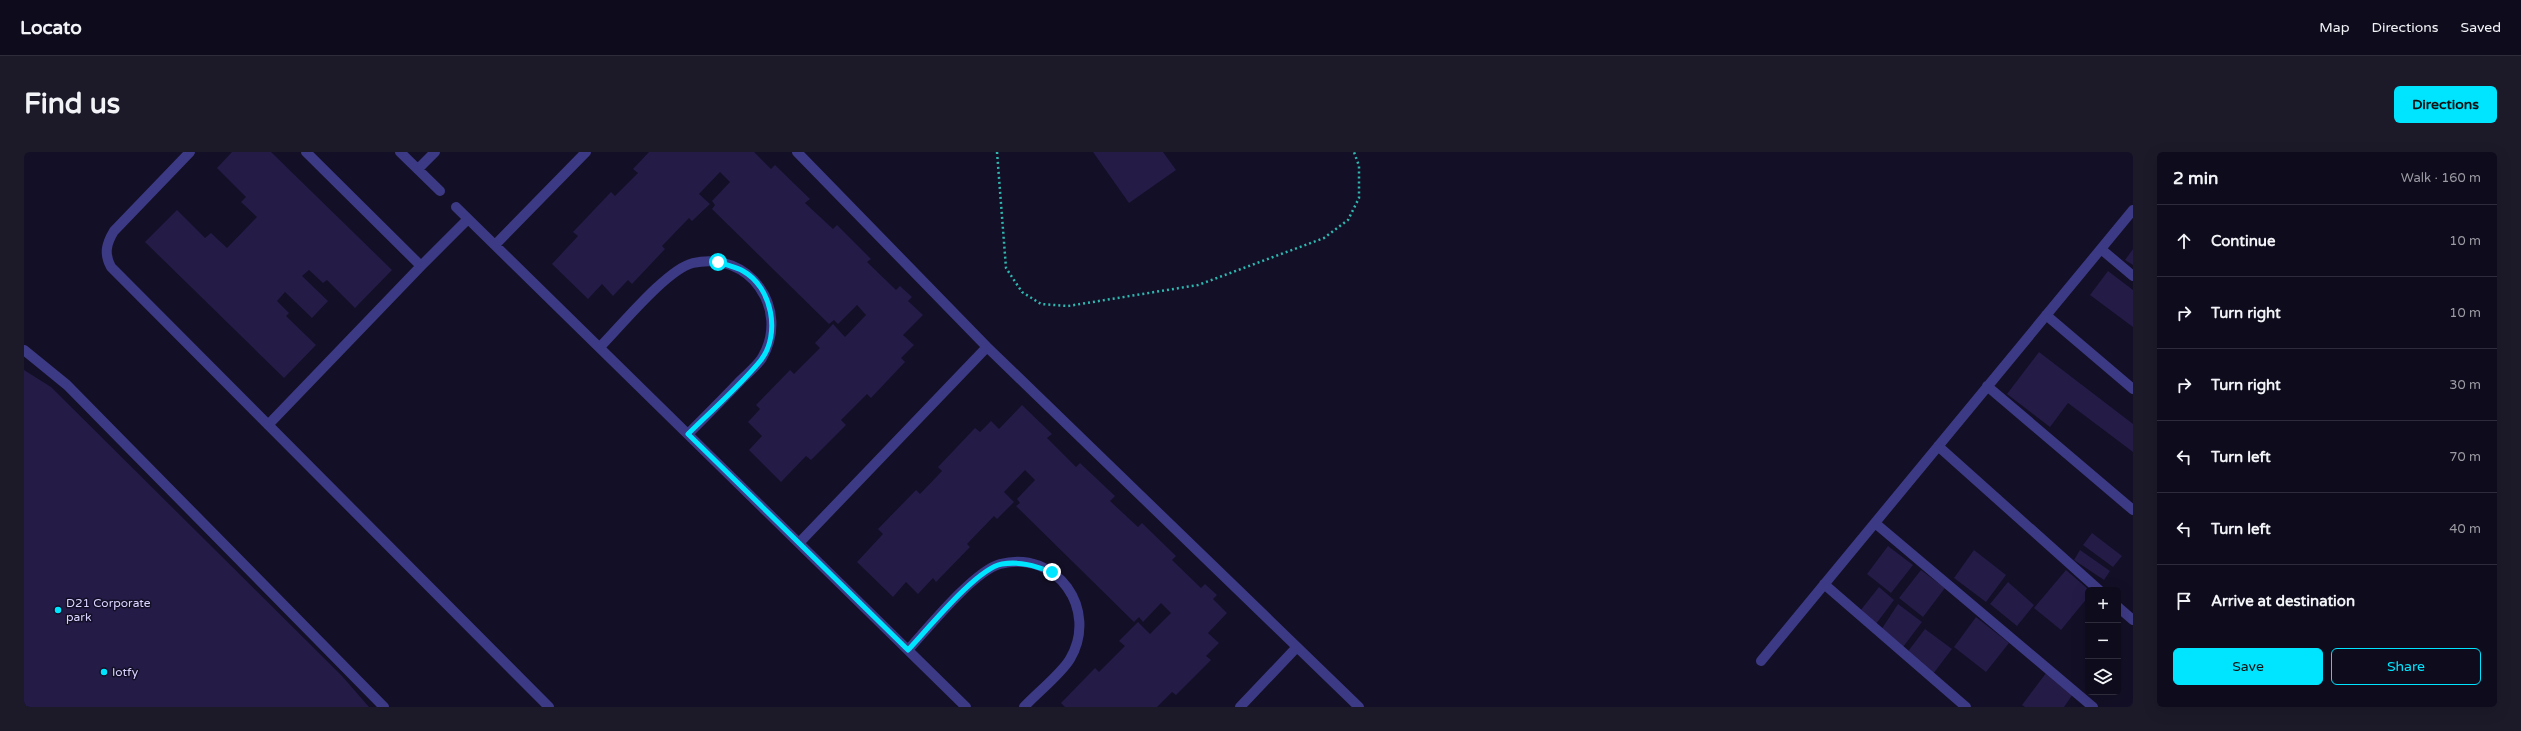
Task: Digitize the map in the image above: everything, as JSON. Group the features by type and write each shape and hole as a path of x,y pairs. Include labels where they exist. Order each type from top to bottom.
{"street":[{"path":"190,152 114,231 108,241 107,260 111,267 549,707"},
{"path":"306,152 422,266"},
{"path":"400,152 440,191"},
{"path":"418,169 434,152"},
{"path":"494,245 586,152"},
{"path":"798,152 987,347 1296,648 1359,707"},
{"path":"456,207 966,707"},
{"path":"1761,661 2133,210"},
{"path":"268,425 468,219"},
{"path":"2101,249 2133,276"},
{"path":"600,348 672,273 692,263 718,262 744,271 762,289 772,312 771,335 762,359 688,434"},
{"path":"2046,315 2133,389"},
{"path":"799,543 987,347"},
{"path":"24,350 67,385 384,707"},
{"path":"1987,386 2133,510"},
{"path":"1938,446 2096,587"},
{"path":"1875,522 2093,707"},
{"path":"908,650 980,574 1001,564 1026,563 1052,572 1071,590 1080,613 1080,636 1070,660 1024,707"},
{"path":"1824,584 1966,707"},
{"path":"2121,610 2133,620"},
{"path":"1240,707 1296,648"}],"path":[{"path":"997,152 1006,268 1022,292 1040,304 1068,306 1198,285 1324,238 1348,220 1359,198 1359,166 1354,152"}],"building":[{"path":"232,152 271,152 392,270 355,308 327,280 323,283 309,270 302,276 328,301 312,318 285,292 277,301 289,313 286,316 316,345 284,378 145,242 177,210 205,238 211,233 227,248 257,217 241,202 246,197 217,168"},
{"path":"649,152 754,152 771,169 775,165 810,199 805,203 833,229 837,225 871,259 867,262 896,290 900,286 912,297 908,301 923,315 903,335 914,345 901,358 905,362 871,398 867,394 841,420 846,425 811,460 806,456 781,482 749,450 762,436 748,422 760,409 756,405 790,370 794,374 820,348 815,343 833,324 845,337 866,315 857,305 838,324 834,320 829,324 712,209 715,205 712,201 730,182 720,172 699,194 710,204 692,221 689,218 662,246 665,249 632,284 628,280 613,296 602,284 588,299 552,264 578,236 573,232 611,192 615,196 638,173 633,169"},
{"path":"1093,152 1163,152 1176,170 1129,203"},
{"path":"2133,249 2133,265 2125,260"},
{"path":"2108,271 2133,290 2133,327 2090,295"},
{"path":"2039,352 2133,424 2133,452 2068,403 2050,427 2007,394"},
{"path":"24,370 51,387 342,676 369,707 24,707"},
{"path":"1022,405 1052,434 1047,438 1076,467 1080,463 1115,496 1110,501 1138,527 1142,523 1176,556 1172,560 1201,588 1205,584 1217,595 1213,599 1227,613 1208,633 1219,643 1206,656 1211,660 1176,695 1172,692 1157,707 1065,707 1061,703 1095,668 1099,672 1125,646 1119,641 1138,622 1150,634 1171,613 1161,603 1143,622 1139,617 1134,622 1016,506 1020,503 1017,499 1035,480 1025,470 1004,492 1014,502 997,519 994,516 967,544 970,547 936,582 933,578 918,594 906,582 893,597 857,562 883,534 878,529 916,490 920,494 942,471 938,467 975,428 980,432 991,421 999,429"},
{"path":"2092,533 2122,556 2113,567 2083,545"},
{"path":"1888,546 1913,565 1891,593 1867,574"},
{"path":"1974,550 2006,575 1986,602 1954,578"},
{"path":"2080,550 2110,571 2104,580 2074,560"},
{"path":"1921,570 1945,588 1923,617 1899,598"},
{"path":"2066,570 2086,587 2085,601 2061,630 2034,608"},
{"path":"2008,582 2034,605 2017,626 1990,604"},
{"path":"1879,587 1894,600 1876,624 1860,611"},
{"path":"1898,604 1922,622 1903,647 1881,630"},
{"path":"1976,617 2009,643 1986,672 1954,647"},
{"path":"1925,629 1952,649 1933,674 1906,654"},
{"path":"2046,673 2073,694 2064,707 2025,707 2022,705"}],"place":[{"name":"D21 Corporate park","path":"58,610"},
{"name":"Iotfy","path":"104,672"}],"route":[{"path":"718,262 744,271 762,289 772,312 771,335 762,359 688,434 908,650 980,574 1001,564 1026,563 1052,572"}]}
